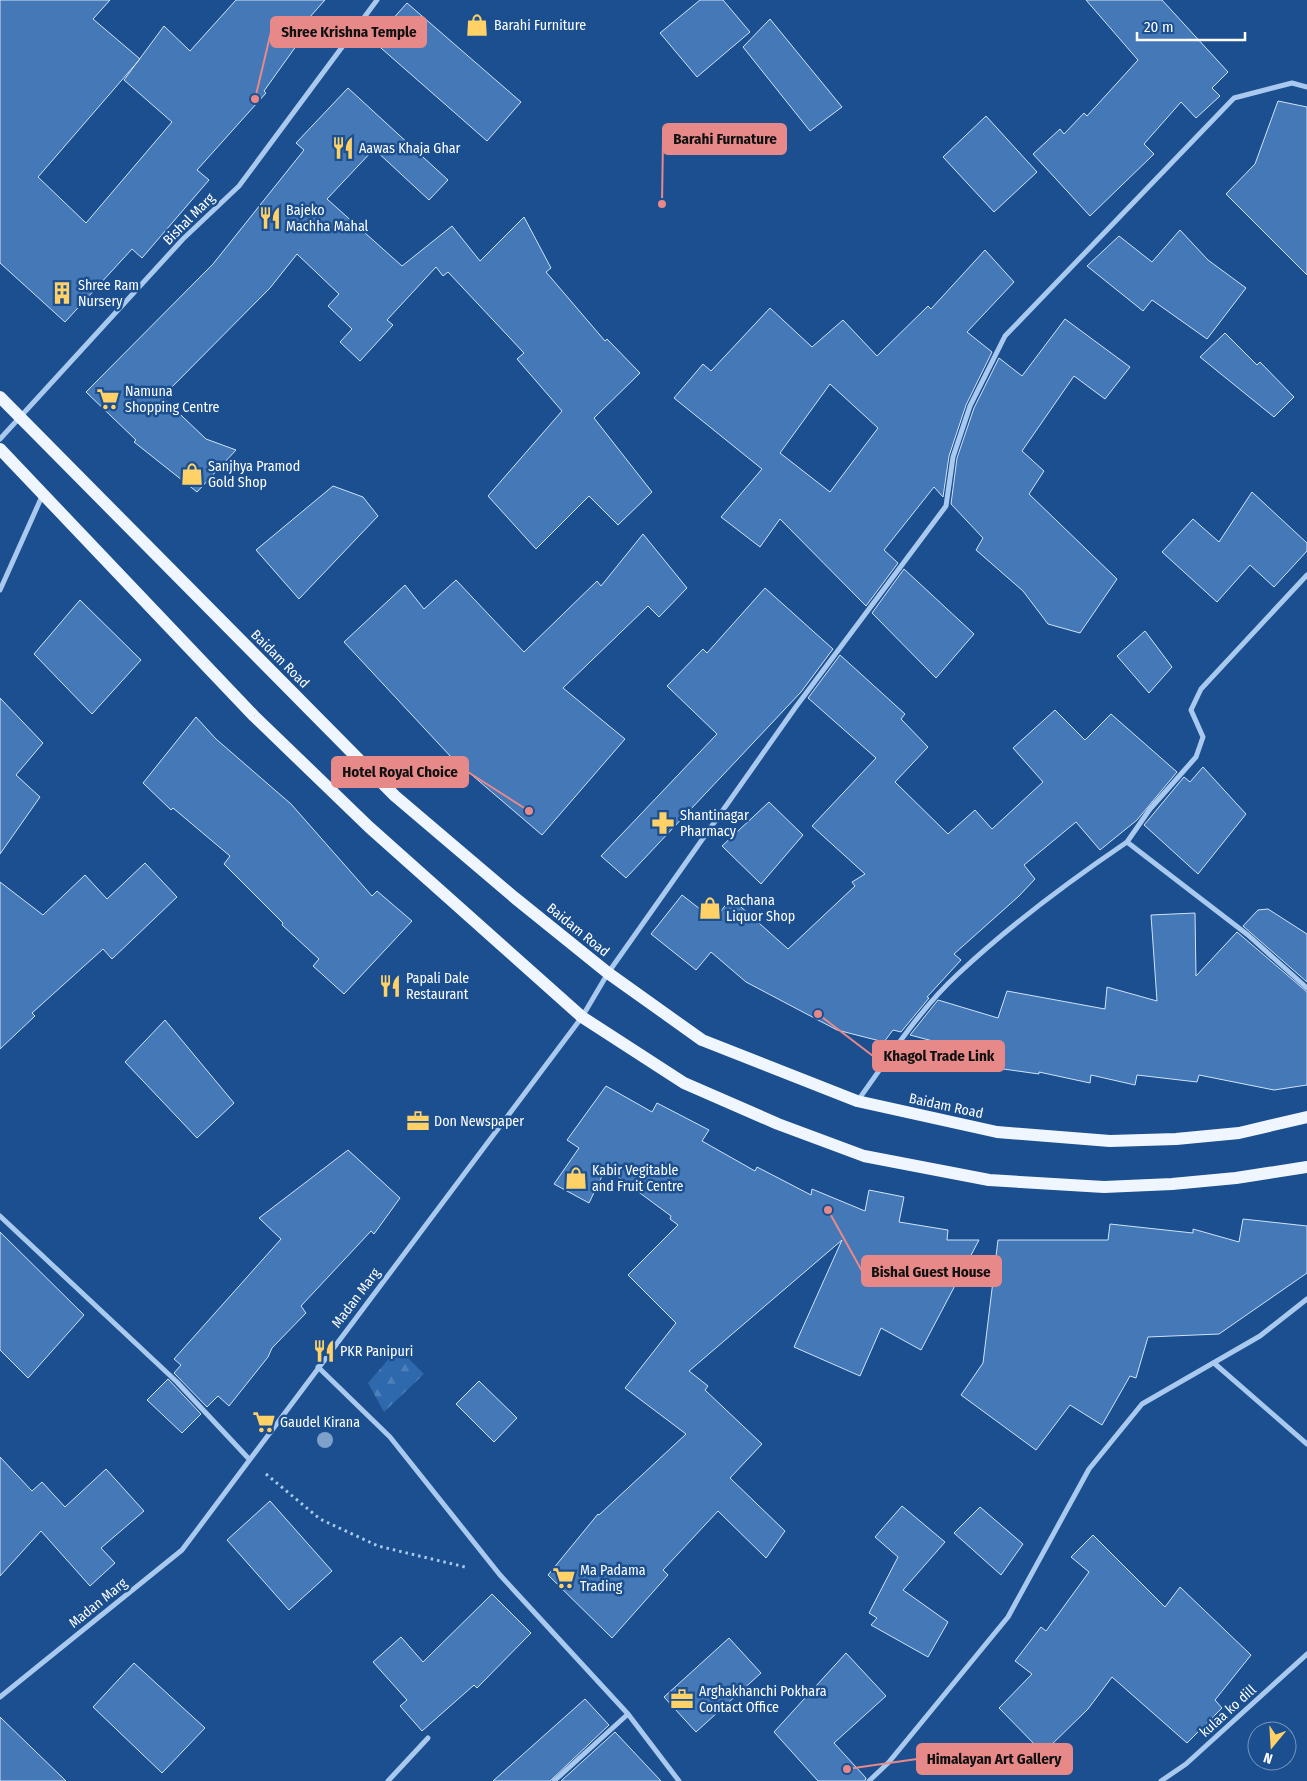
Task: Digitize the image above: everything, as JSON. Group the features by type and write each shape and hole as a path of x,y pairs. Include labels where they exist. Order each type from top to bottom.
{"main road":[{"name":"Baidam Road","path":"0,397 395,796 515,898 608,973 702,1040 857,1101 997,1132 1110,1141 1176,1138 1239,1133 1307,1117"},
{"path":"0,449 44,493 254,716 369,827 582,1017 684,1083 778,1124 864,1156 989,1180 1104,1187 1172,1184 1236,1178 1307,1166"}],"street":[{"name":"Bishal Marg","path":"0,439 184,239 239,186 377,0"},
{"name":"Madan Marg","path":"0,1697 182,1550 582,1017 608,973 795,708 946,506 954,457 970,406 1005,336 1234,98 1292,83 1307,87"},
{"path":"0,590 44,493"},
{"path":"857,1101 910,1028 958,974 1058,889 1127,842 1150,809 1196,757 1203,737 1191,710 1201,689 1307,575"},
{"path":"1127,842 1248,935 1307,988"},
{"path":"0,1216 177,1382 249,1459"},
{"path":"869,1781 889,1762 1008,1617 1089,1469 1142,1404 1260,1336 1307,1299"},
{"path":"1214,1363 1307,1444"},
{"path":"318,1367 390,1437 500,1575 628,1714 680,1781"},
{"name":"kulaa ko dill","path":"1161,1781 1186,1764 1307,1654"},
{"path":"554,1781 628,1714"},
{"path":"388,1781 428,1738"}],"path":[{"path":"249,1459 320,1519 362,1539 378,1546 500,1575"}],"green space":[{"path":"398,1348 424,1374 384,1412 368,1383"}],"building":[{"path":"0,0 110,0 93,19 140,59 164,26 190,51 236,0 325,0 293,36 299,42 264,91 266,93 197,170 209,180 142,258 132,249 65,322 0,263","holes":["137,63 124,80 172,122 86,223 38,177"]},
{"path":"700,0 723,0 750,32 697,77 660,33"},
{"path":"1086,0 1162,0 1228,72 1212,88 1220,96 1196,118 1181,102 1144,144 1154,154 1090,216 1033,154 1060,129 1064,134 1084,113 1087,116 1138,60"},
{"path":"407,3 521,102 487,141 373,41"},
{"path":"770,19 842,107 810,131 743,47"},
{"path":"348,88 448,180 429,200 374,149 327,199 402,266 452,226 480,261 524,217 551,268 546,272 605,341 607,339 640,373 594,418 652,492 618,525 589,496 536,549 488,496 562,411 517,359 524,353 448,272 443,276 436,267 387,320 393,325 360,361 340,342 352,329 328,306 339,294 297,254 270,288 162,397 206,439 236,450 197,492 134,442 136,440 86,392 213,264 304,150 296,143"},
{"path":"1278,101 1307,107 1307,275 1226,194 1255,164"},
{"path":"986,116 1037,172 994,212 943,157"},
{"path":"1180,230 1208,260 1246,288 1207,339 1152,300 1143,311 1087,266 1119,236 1152,262"},
{"path":"985,250 1014,282 967,332 992,352 966,405 949,456 943,497 934,487 884,550 898,563 866,606 780,519 760,547 721,517 762,469 674,398 703,364 711,371 770,308 812,347 843,320 877,356 928,306 931,309","holes":["830,384 878,428 830,492 780,453"]},
{"path":"1065,319 1130,367 1105,399 1074,376 1022,451 1044,471 1029,494 1117,579 1080,633 1048,624 1023,591 976,550 983,538 951,504 957,458 974,408 999,358 1022,376"},
{"path":"1225,333 1257,365 1260,362 1294,397 1274,417 1200,357"},
{"path":"333,486 363,497 378,516 299,599 256,550"},
{"path":"1252,492 1307,543 1307,551 1274,587 1250,565 1217,602 1162,552 1193,519 1219,542"},
{"path":"643,534 687,588 659,617 648,606 563,688 625,739 542,835 452,758 344,642 405,585 424,609 456,580 524,652 597,581 601,586"},
{"path":"904,569 974,634 936,678 872,613"},
{"path":"765,588 833,649 801,692 626,878 601,856 717,734 667,686 703,649 707,653"},
{"path":"80,600 141,660 92,714 34,654"},
{"path":"1145,631 1172,667 1149,693 1117,656"},
{"path":"840,655 905,714 901,719 928,747 895,782 948,834 975,810 992,829 1043,782 1013,748 1055,710 1085,740 1111,714 1177,772 1137,820 1100,850 1076,822 1024,865 1035,879 1019,896 954,954 961,960 927,997 929,998 901,1032 893,1030 884,1042 837,1030 746,982 711,952 696,970 651,934 682,895 714,920 731,898 788,949 855,886 852,882 865,874 812,826 876,758 808,698"},
{"path":"0,698 43,743 16,775 40,797 0,854"},
{"path":"196,717 216,739 291,804 372,896 377,891 412,921 344,994 313,966 319,959 282,925 283,923 224,864 230,856 173,808 171,810 143,783"},
{"path":"1203,767 1246,814 1198,874 1144,825 1184,777 1190,782"},
{"path":"769,802 803,835 761,884 722,846"},
{"path":"145,863 177,897 112,959 103,949 32,1013 35,1016 0,1049 0,882 43,915 85,875 107,899"},
{"path":"1268,909 1307,934 1307,982 1243,926 1258,910"},
{"path":"1195,913 1196,976 1237,932 1307,992 1307,1085 1274,1090 1199,1075 1197,1082 1137,1075 1135,1085 1091,1075 1090,1083 1039,1072 1039,1074 982,1066 986,1055 910,1035 938,1000 998,1018 1007,991 1105,1009 1107,987 1157,1001 1151,915"},
{"path":"165,1020 234,1103 197,1138 125,1062"},
{"path":"606,1086 652,1112 657,1103 709,1130 702,1141 755,1171 757,1167 811,1195 812,1189 865,1211 869,1190 904,1197 899,1222 948,1230 947,1240 979,1240 921,1350 881,1328 860,1376 794,1347 842,1240 689,1371 708,1386 705,1390 762,1444 730,1478 785,1531 766,1558 718,1511 663,1570 668,1575 612,1638 548,1575 598,1514 686,1434 625,1388 676,1323 628,1275 678,1225 670,1219 671,1216 606,1168 589,1203 554,1184 579,1148 567,1140"},
{"path":"348,1150 400,1198 374,1234 371,1231 301,1306 306,1313 272,1348 268,1357 229,1406 218,1396 207,1407 174,1373 181,1365 174,1359 281,1239 259,1218"},
{"path":"1243,1219 1307,1226 1307,1273 1219,1334 1148,1337 1136,1378 1130,1376 1102,1425 1070,1405 1036,1450 961,1395 983,1363 998,1240 1108,1240 1110,1224 1193,1233 1193,1229 1239,1242"},
{"path":"0,1232 84,1315 28,1378 0,1350"},
{"path":"168,1379 201,1414 182,1433 147,1400"},
{"path":"479,1381 517,1418 494,1442 456,1404"},
{"path":"0,1457 32,1491 42,1482 65,1507 106,1469 144,1511 101,1548 115,1563 90,1586 41,1531 0,1576"},
{"path":"270,1501 332,1571 289,1610 227,1540"},
{"path":"902,1506 945,1542 903,1590 948,1622 928,1657 871,1625 877,1618 869,1613 898,1557 875,1537"},
{"path":"980,1507 1023,1544 1001,1575 954,1533"},
{"path":"1093,1535 1165,1607 1180,1587 1251,1655 1215,1700 1222,1708 1187,1743 1112,1677 1088,1709 1043,1753 999,1708 1032,1674 1015,1661 1041,1627 1046,1631 1089,1572 1071,1557"},
{"path":"492,1594 531,1633 477,1688 474,1685 422,1731 400,1706 407,1700 373,1662 401,1637 423,1662"},
{"path":"729,1638 761,1673 696,1732 664,1697"},
{"path":"846,1653 886,1696 834,1743 866,1778 865,1781 818,1781 774,1732"},
{"path":"134,1663 205,1728 162,1773 93,1707"},
{"path":"585,1699 609,1725 550,1781 493,1781"},
{"path":"0,1717 66,1781 0,1781"},
{"path":"615,1732 661,1781 561,1781"}],"place":[{"name":"Barahi Furniture","path":"477,25"},
{"name":"Shree Krishna Temple","path":"255,99"},
{"name":"Aawas Khaja Ghar","path":"343,148"},
{"name":"Barahi Furnature","path":"662,204"},
{"name":"Bajeko Machha Mahal","path":"270,218"},
{"name":"Shree Ram Nursery","path":"62,293"},
{"name":"Namuna Shopping Centre","path":"108,399"},
{"name":"Sanjhya Pramod Gold Shop","path":"192,474"},
{"name":"Hotel Royal Choice","path":"529,811"},
{"name":"Shantinagar Pharmacy","path":"663,823"},
{"name":"Rachana Liquor Shop","path":"710,908"},
{"name":"Papali Dale Restaurant","path":"390,986"},
{"name":"Khagol Trade Link","path":"818,1014"},
{"name":"Don Newspaper","path":"418,1121"},
{"name":"Kabir Vegitable and Fruit Centre","path":"576,1178"},
{"name":"Bishal Guest House","path":"828,1210"},
{"name":"PKR Panipuri","path":"324,1351"},
{"name":"Gaudel Kirana","path":"264,1422"},
{"name":"Ma Padama Trading","path":"564,1578"},
{"name":"Arghakhanchi Pokhara Contact Office","path":"682,1699"},
{"name":"Himalayan Art Gallery","path":"847,1769"}]}
